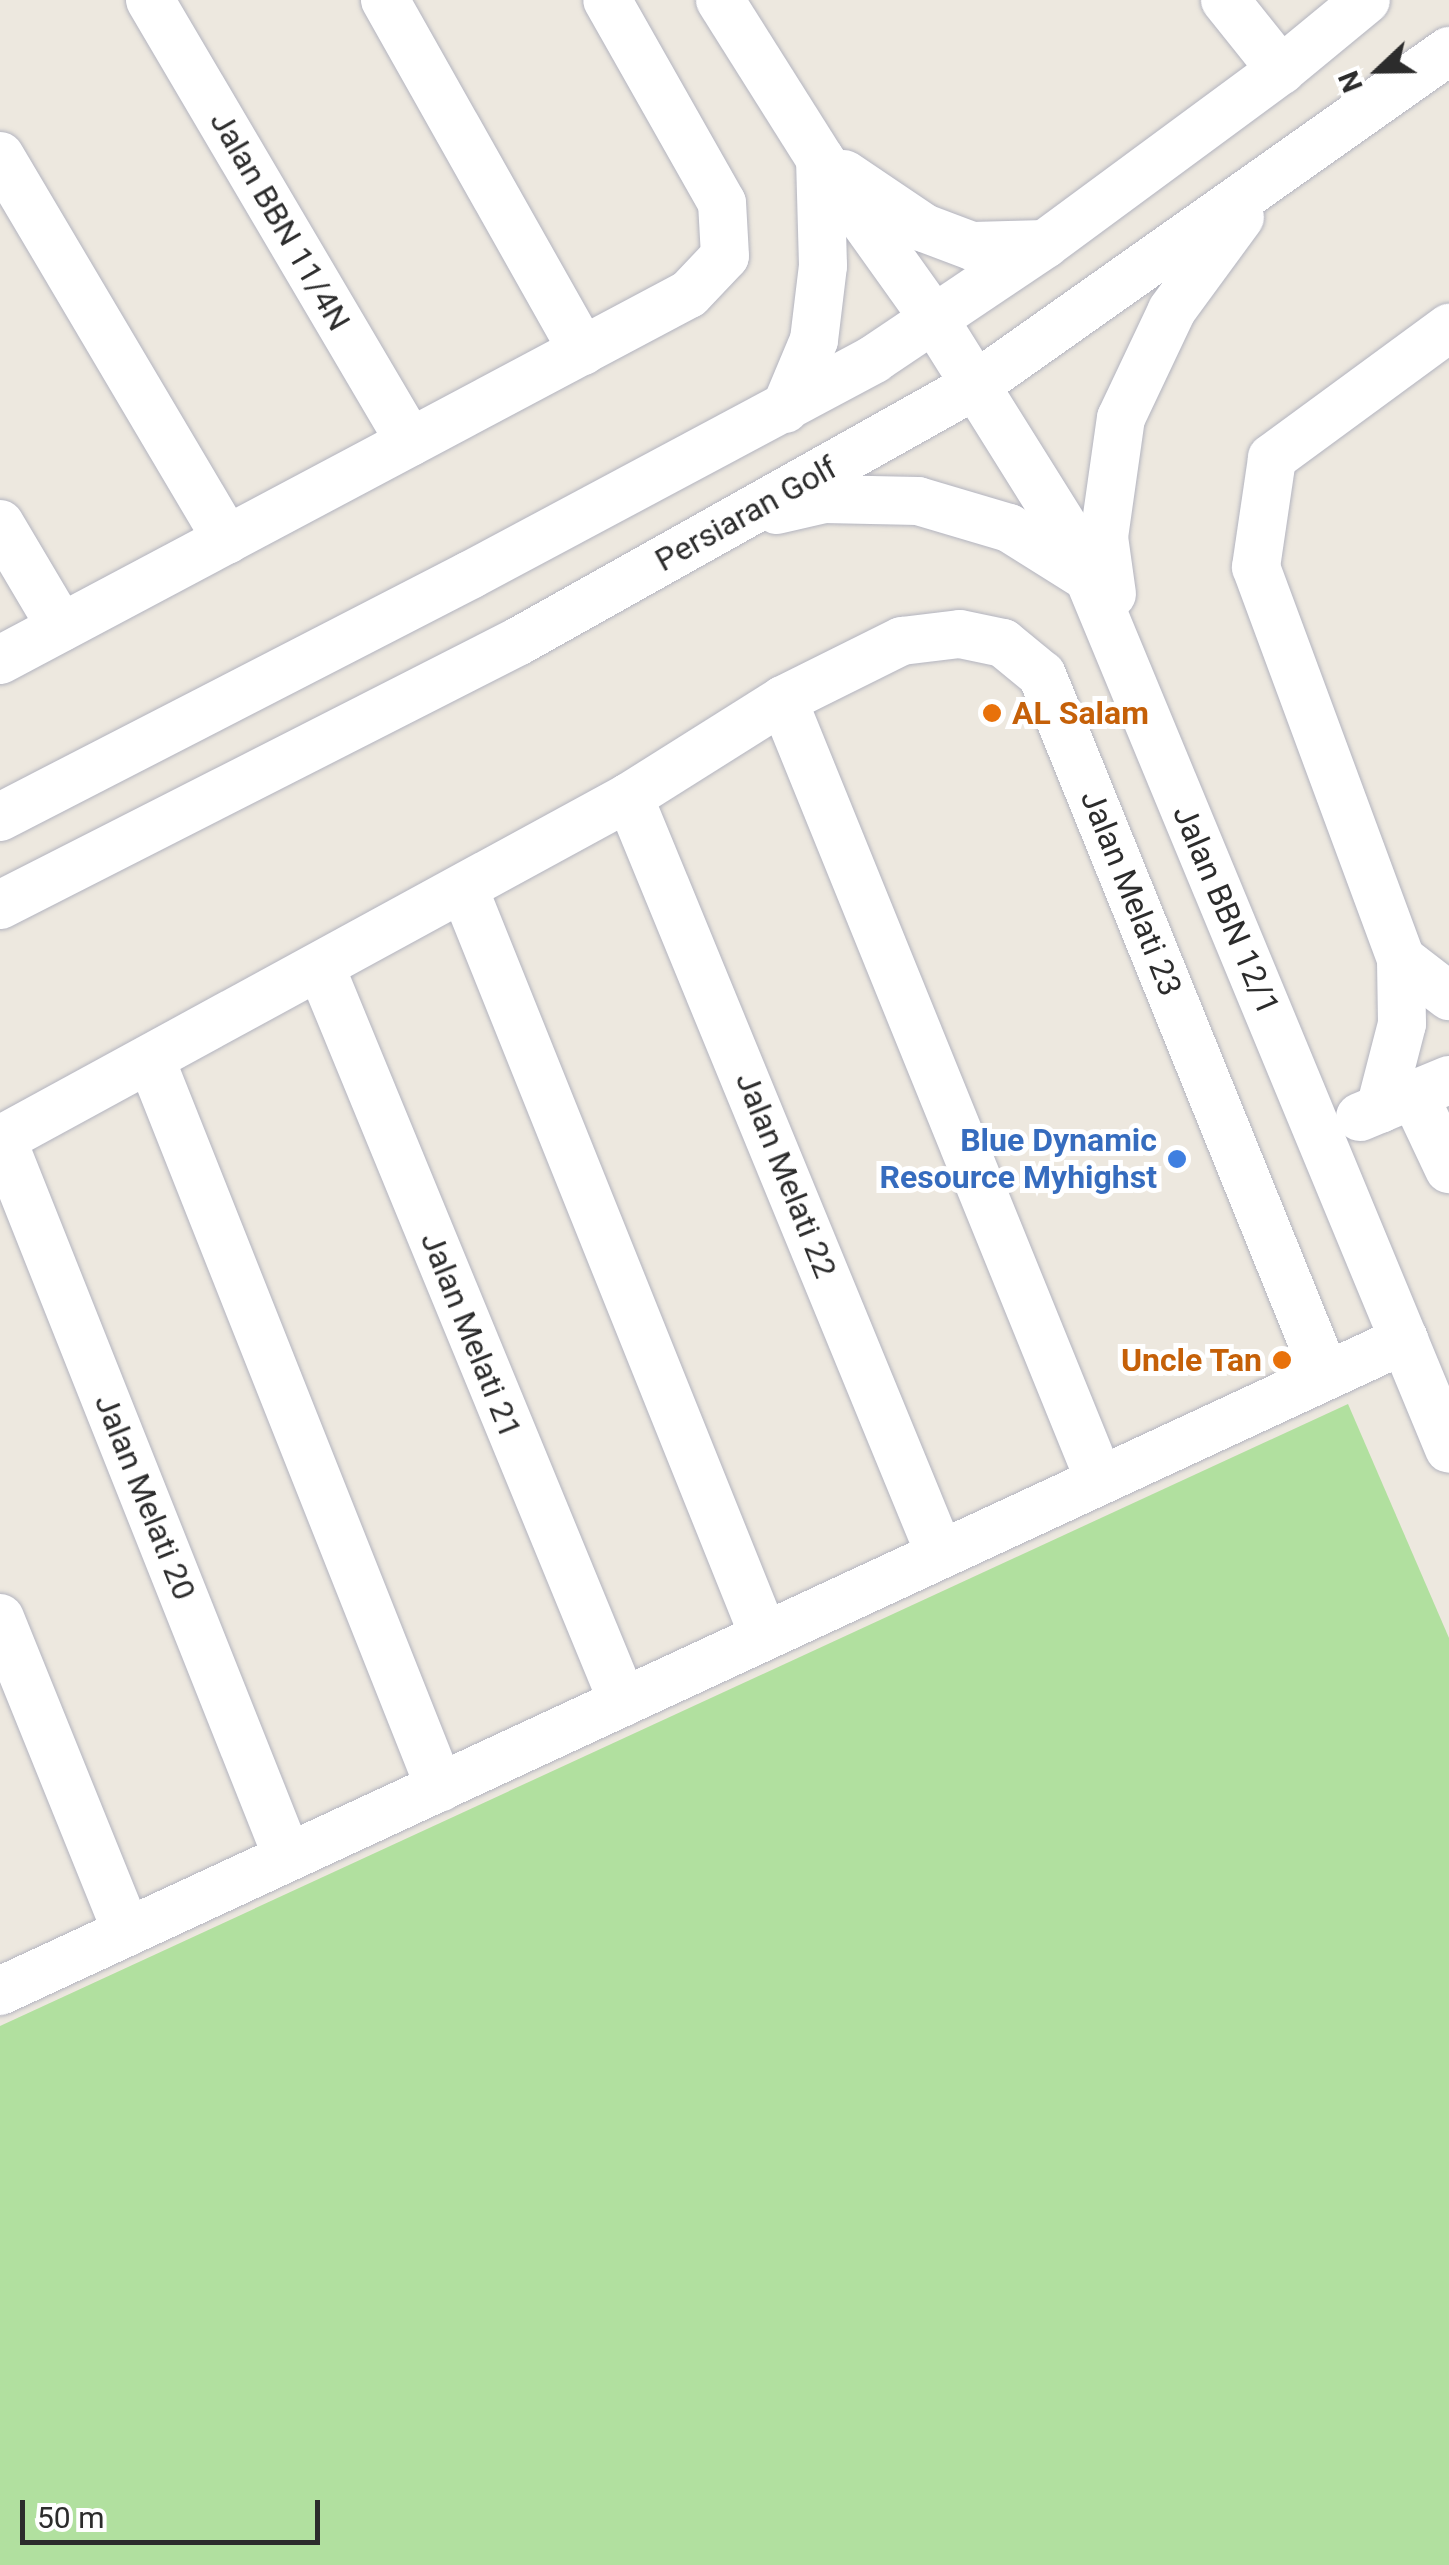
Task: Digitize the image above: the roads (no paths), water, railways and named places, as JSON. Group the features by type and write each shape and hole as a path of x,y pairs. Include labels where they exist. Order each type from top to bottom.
{"street":[{"name":"Jalan BBN 11/4N","path":"150,0 410,442"},
{"path":"385,0 582,351"},
{"path":"0,660 689,294 726,256 722,203 606,0"},
{"name":"Jalan BBN 12/1","path":"720,0 812,145 934,320 1075,545 1449,1449"},
{"path":"1225,0 1281,70"},
{"path":"0,818 785,408 934,320 1046,244 1281,70 1366,0"},
{"name":"Persiaran Golf","path":"0,906 519,641 976,385 1449,51"},
{"path":"812,145 924,228 972,246 1046,244"},
{"path":"785,408 814,340 823,266 812,145"},
{"path":"0,156 227,540"},
{"path":"1121,656 1104,537 1121,418 1172,310 1263,186"},
{"path":"1446,338 1272,458 1256,567 1401,958 1402,1024 1414,1094 1449,1169"},
{"path":"733,521 824,499 918,501 1009,528 1089,578"},
{"path":"0,524 61,628"},
{"name":"Jalan Melati 23","path":"1,1139 629,798 783,700 902,641 960,634 1003,643 1042,675 1326,1376"},
{"path":"783,700 1099,1479"},
{"name":"Jalan Melati 22","path":"629,798 940,1554"},
{"path":"464,888 764,1636"},
{"path":"1401,958 1449,996"},
{"name":"Jalan Melati 21","path":"321,968 623,1702"},
{"path":"151,1060 440,1788"},
{"path":"1320,1134 1414,1094"},
{"name":"Jalan Melati 20","path":"1,1139 286,1856"},
{"path":"0,1992 1404,1340"},
{"path":"0,1618 127,1932"}],"place":[{"name":"AL Salam","path":"992,713"},
{"name":"Blue Dynamic Resource Myhighst","path":"1177,1159"},
{"name":"Uncle Tan","path":"1282,1360"}]}
